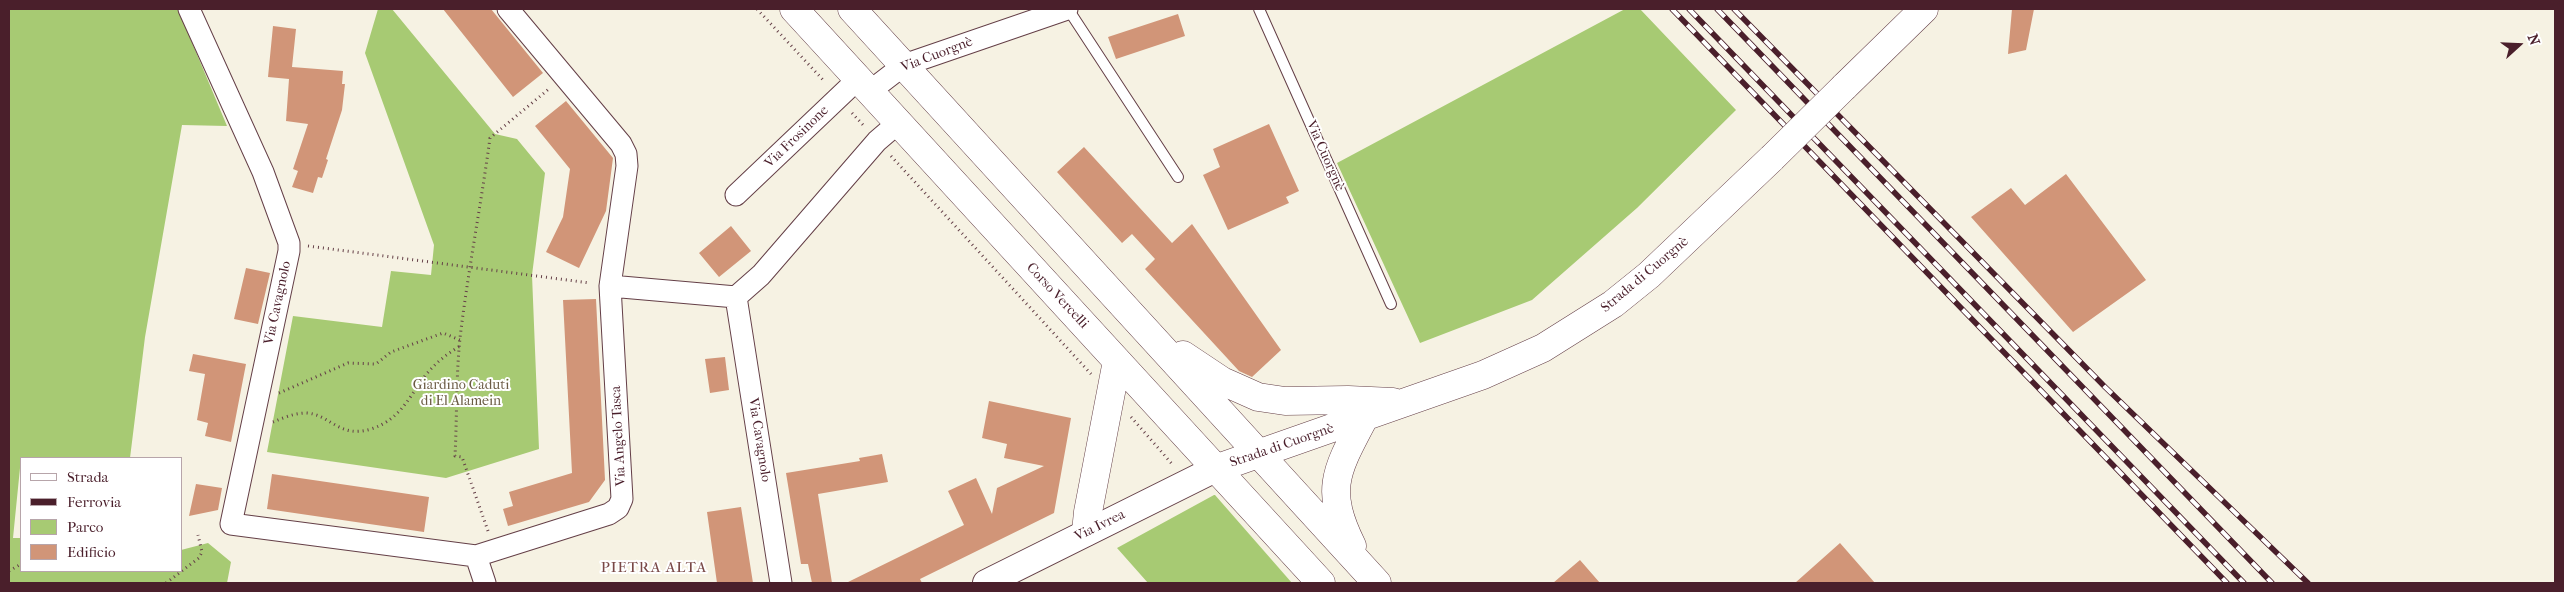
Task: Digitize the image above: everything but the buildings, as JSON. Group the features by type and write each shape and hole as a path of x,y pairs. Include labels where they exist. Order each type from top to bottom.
{"main road":[{"name":"Corso Vercelli","path":"794,9 855,89 898,123 1321,583"},
{"path":"852,9 1370,575"},
{"name":"Strada di Cuorgnè","path":"1215,469 1483,375 1569,333 1613,304 1649,275 1924,9"},
{"path":"1146,332 1222,381 1258,397 1284,401 1348,400 1405,403"},
{"path":"1086,532 1088,512 1117,361"},
{"path":"1364,418 1340,468 1335,491 1336,505 1341,522 1370,575"}],"street":[{"name":"Via Cavagnolo","path":"188,9 263,172 289,244 289,252 232,524"},
{"name":"Via Angelo Tasca","path":"232,524 485,553 609,514 618,508 622,499 610,286 627,166 626,154 621,144 508,9"},
{"name":"Via Cuorgnè","path":"855,89 904,65 1067,9"},
{"name":"Via Frosinone","path":"736,195 855,89"},
{"path":"610,286 736,297 761,276 877,141 898,123"},
{"name":"Via Cavagnolo","path":"736,297 781,583"},
{"name":"Via Ivrea","path":"986,583 1215,469"},
{"path":"485,553 485,583"}],"lane":[{"path":"1067,9 1178,177"},
{"name":"Via Cuorgnè","path":"1259,9 1391,304"}],"path":[{"path":"757,9 855,89 877,141 1174,465"},
{"path":"485,553 462,457 455,456 460,340 469,267 478,228 490,138 564,76"},
{"path":"289,244 610,286"},
{"path":"257,400 348,363 376,364 391,352 443,333 452,335 460,340"},
{"path":"251,430 296,414 307,413 315,414 342,429 371,429 392,418 404,408 435,364 460,346"},
{"path":"182,571 200,558 202,552 198,535"},
{"path":"9,571 20,565"},
{"path":"166,583 181,572"}],"green space":[{"path":"9,9 178,9 227,126 182,125 145,337 130,457 20,457 13,538 20,538 20,572 182,572 182,550 208,543 231,562 227,583 9,583"},
{"name":"Giardino Caduti di El Alamein","path":"378,9 392,9 495,134 517,139 545,173 532,275 539,449 446,478 267,452 293,316 382,327 391,271 431,275 434,245 365,53"},
{"path":"1625,9 1640,9 1736,110 1637,208 1532,300 1420,343 1337,163"},
{"path":"1214,495 1292,583 1148,583 1117,548"}],"railway":[{"path":"1672,9 2227,583"},
{"path":"1689,9 2244,583"},
{"path":"1717,9 2272,583"},
{"path":"1734,9 2105,387 2308,583"}],"district":[{"name":"PIETRA ALTA","path":"654,568"}]}
